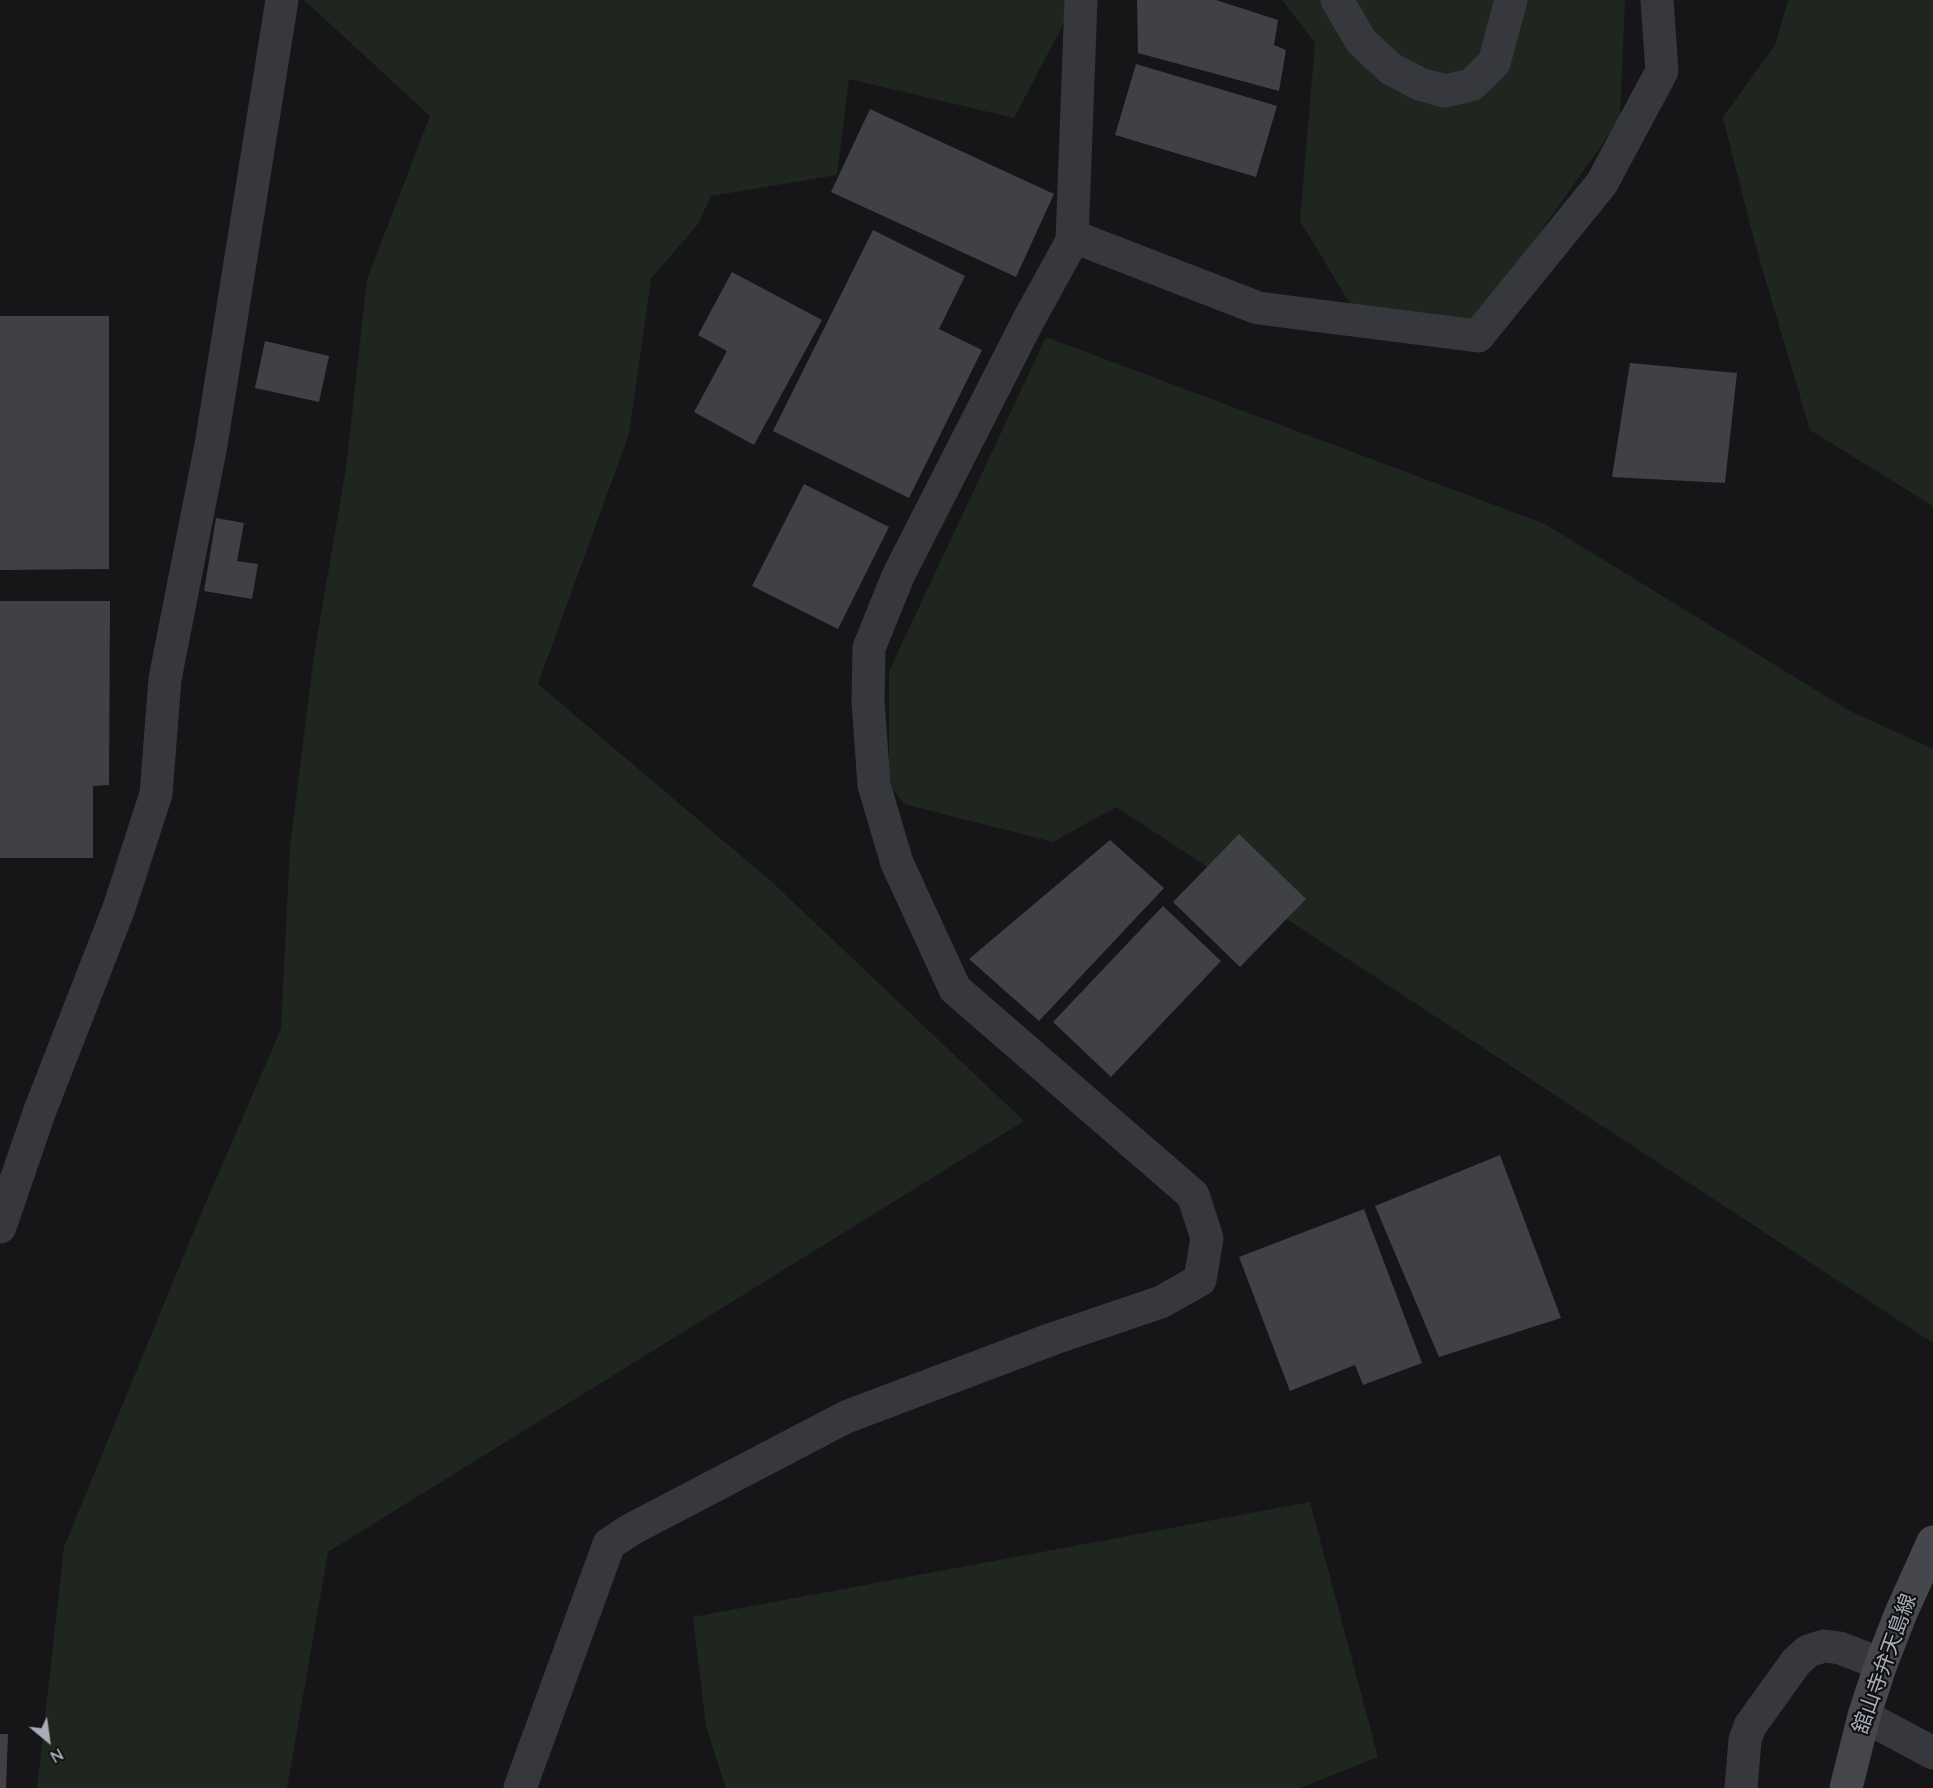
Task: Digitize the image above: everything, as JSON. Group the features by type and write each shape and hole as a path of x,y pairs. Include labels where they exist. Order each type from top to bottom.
{"main road":[{"name":"舘山寺弁天島線","path":"1845,1788 1864,1716 1881,1664 1901,1612 1933,1542"}],"street":[{"path":"0,1227 39,1113 119,908 156,794 165,679 211,445 282,0"},
{"path":"520,1788 609,1544 630,1530 846,1416 1052,1339 1161,1302 1200,1280 1208,1238 1193,1195 954,989 897,863 874,785 868,701 869,648 898,576 1029,319 1072,241 1081,0"},
{"path":"1337,0 1361,41 1390,69 1420,84 1445,91 1471,85 1494,63 1511,0"},
{"path":"1072,236 1258,308 1478,336 1602,183 1662,72 1657,0"},
{"path":"1741,1788 1745,1740 1750,1726 1796,1662 1808,1651 1824,1646 1840,1648 1881,1664"},
{"path":"1864,1716 1933,1753"}],"shaded area":[{"path":"304,0 1076,0 1014,118 849,79 837,175 711,196 698,224 651,279 629,434 538,684 773,883 1024,1121 328,1552 287,1788 37,1788 64,1547 203,1209 281,1029 290,847 314,655 346,468 367,279 430,116"},
{"path":"1282,0 1625,0 1620,119 1548,221 1480,326 1357,315 1300,221 1315,43"},
{"path":"1788,0 1933,0 1933,506 1810,430 1755,244 1723,117 1775,45"},
{"path":"1046,337 1545,524 1850,711 1933,749 1933,1343 1116,807 1053,842 904,804 889,784 889,671"},
{"path":"1310,1502 1378,1757 1300,1788 726,1788 706,1727 693,1617"}],"building":[{"path":"1137,0 1216,0 1278,20 1274,45 1286,50 1279,91 1138,53"},
{"path":"1136,64 1277,106 1256,177 1115,135"},
{"path":"870,109 1054,194 1016,277 831,192"},
{"path":"873,230 965,276 939,329 982,350 909,498 773,431"},
{"path":"732,272 822,320 754,445 694,412 727,351 698,335"},
{"path":"0,316 109,316 109,569 0,570"},
{"path":"265,341 329,356 319,402 255,388"},
{"path":"1630,363 1737,373 1725,483 1612,477"},
{"path":"804,484 889,527 838,629 752,586"},
{"path":"216,518 244,523 237,561 258,564 252,599 204,591"},
{"path":"0,601 110,601 109,785 93,786 93,858 0,858"},
{"path":"1239,834 1306,899 1240,967 1173,902"},
{"path":"1110,840 1164,888 1039,1021 969,959"},
{"path":"1163,906 1221,961 1111,1077 1053,1022"},
{"path":"1500,1155 1561,1318 1439,1357 1375,1206"},
{"path":"1364,1209 1422,1363 1363,1385 1355,1365 1290,1391 1239,1257"},
{"path":"0,1734 8,1734 6,1788 0,1788"}]}
